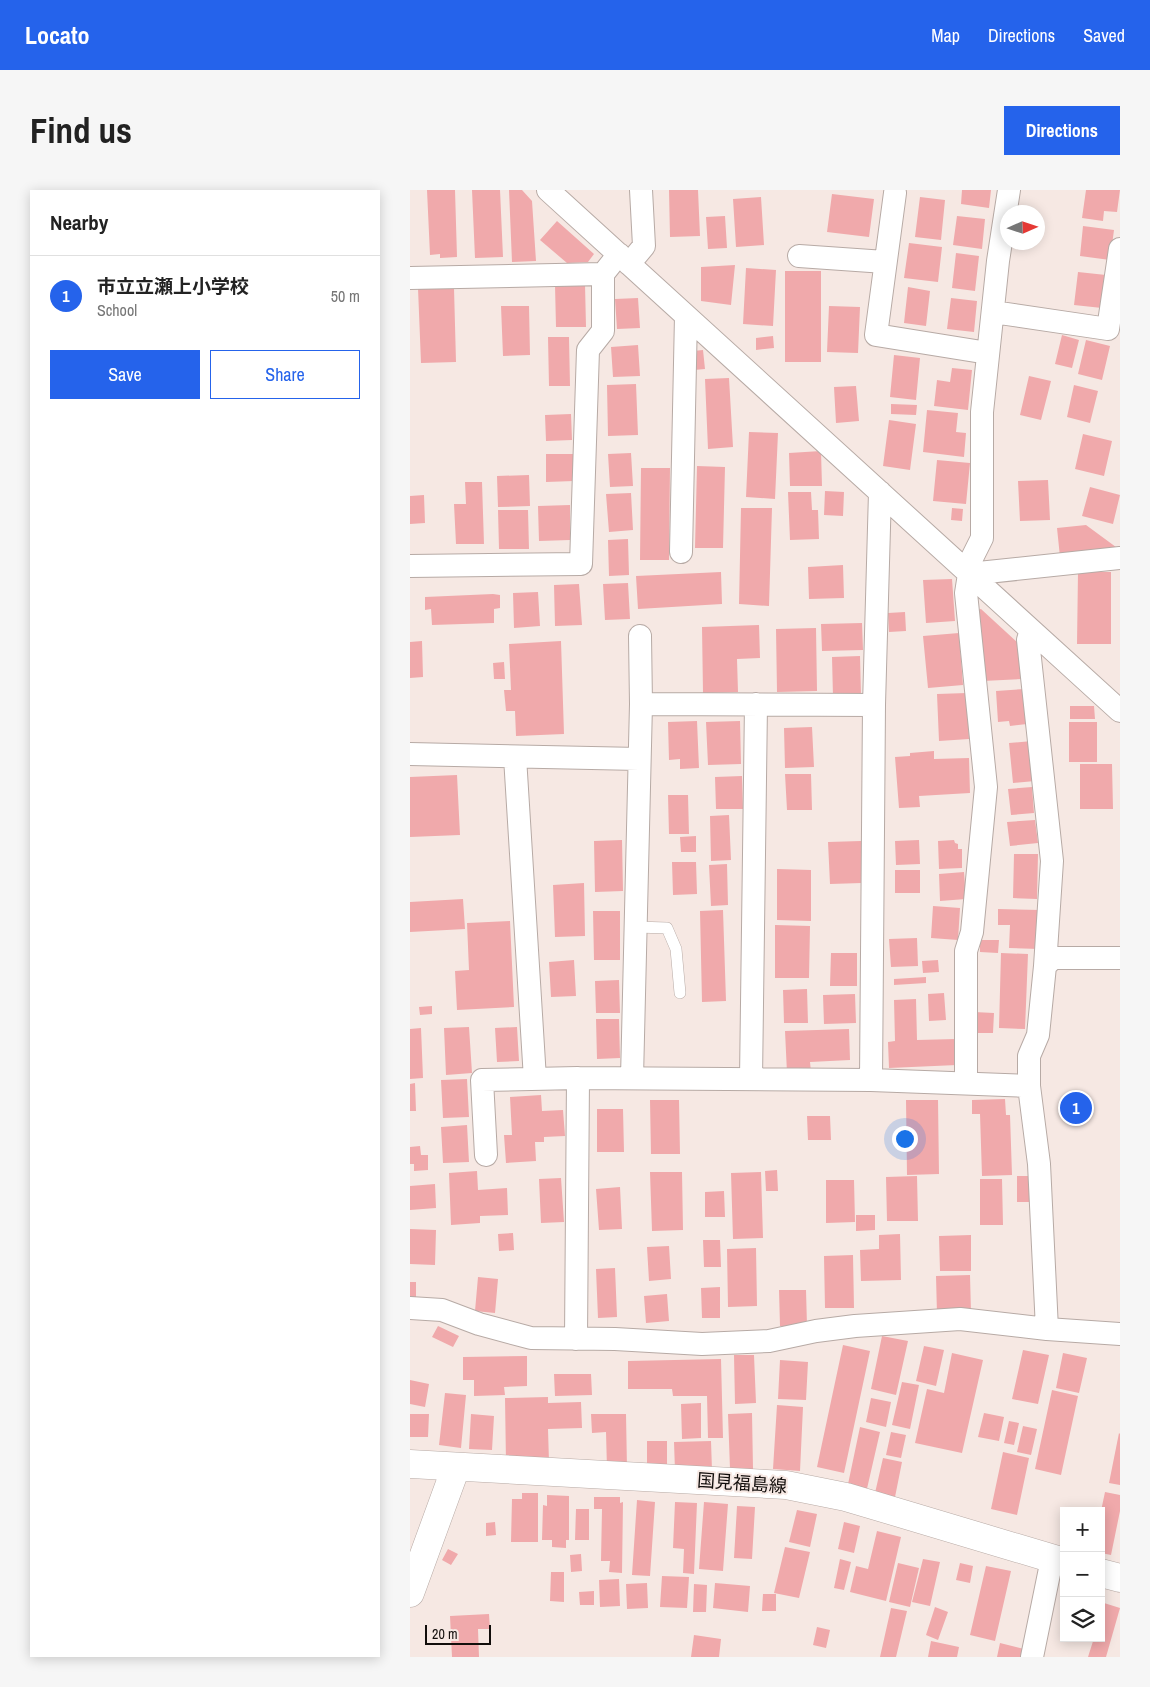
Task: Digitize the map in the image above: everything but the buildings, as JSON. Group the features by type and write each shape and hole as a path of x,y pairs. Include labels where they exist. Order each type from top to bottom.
{"main road":[{"name":"国見福島線","path":"410,1464 764,1482 799,1487 846,1497 1058,1560"},
{"path":"410,1593 456,1467"},
{"path":"1105,1574 1120,1578"}],"street":[{"path":"410,278 602,274 644,246 642,190"},
{"path":"966,1082 966,952 972,932 986,787 966,593 968,572 982,538 982,412 1009,190"},
{"path":"895,193 876,335 988,353"},
{"path":"557,195 686,316 1120,711"},
{"path":"993,312 1108,329 1120,249"},
{"path":"799,256 886,262"},
{"path":"410,566 581,564 588,350 602,331 602,274"},
{"path":"681,552 686,316"},
{"path":"871,1080 874,705 880,492"},
{"path":"968,572 1120,558"},
{"path":"1030,630 1028,640 1052,861 1038,1036 1030,1056 1029,1086 1039,1164 1047,1329"},
{"path":"632,1078 641,704 640,636"},
{"path":"641,704 874,705"},
{"path":"751,1079 756,704"},
{"path":"410,754 639,759"},
{"path":"515,757 535,1079"},
{"path":"1045,966 1053,958 1120,958"},
{"path":"576,1339 578,1078"},
{"path":"486,1155 482,1080 632,1078 871,1080 966,1082 1029,1086"},
{"path":"410,1308 442,1310 479,1324 531,1338 702,1344 769,1341 836,1328 960,1319 1047,1329 1120,1334"},
{"path":"1032,1657 1058,1560"}],"lane":[{"path":"636,927 667,928 676,949 680,993"}],"place":[{"name":"市立立瀬上小学校","path":"1076,1108"}]}
